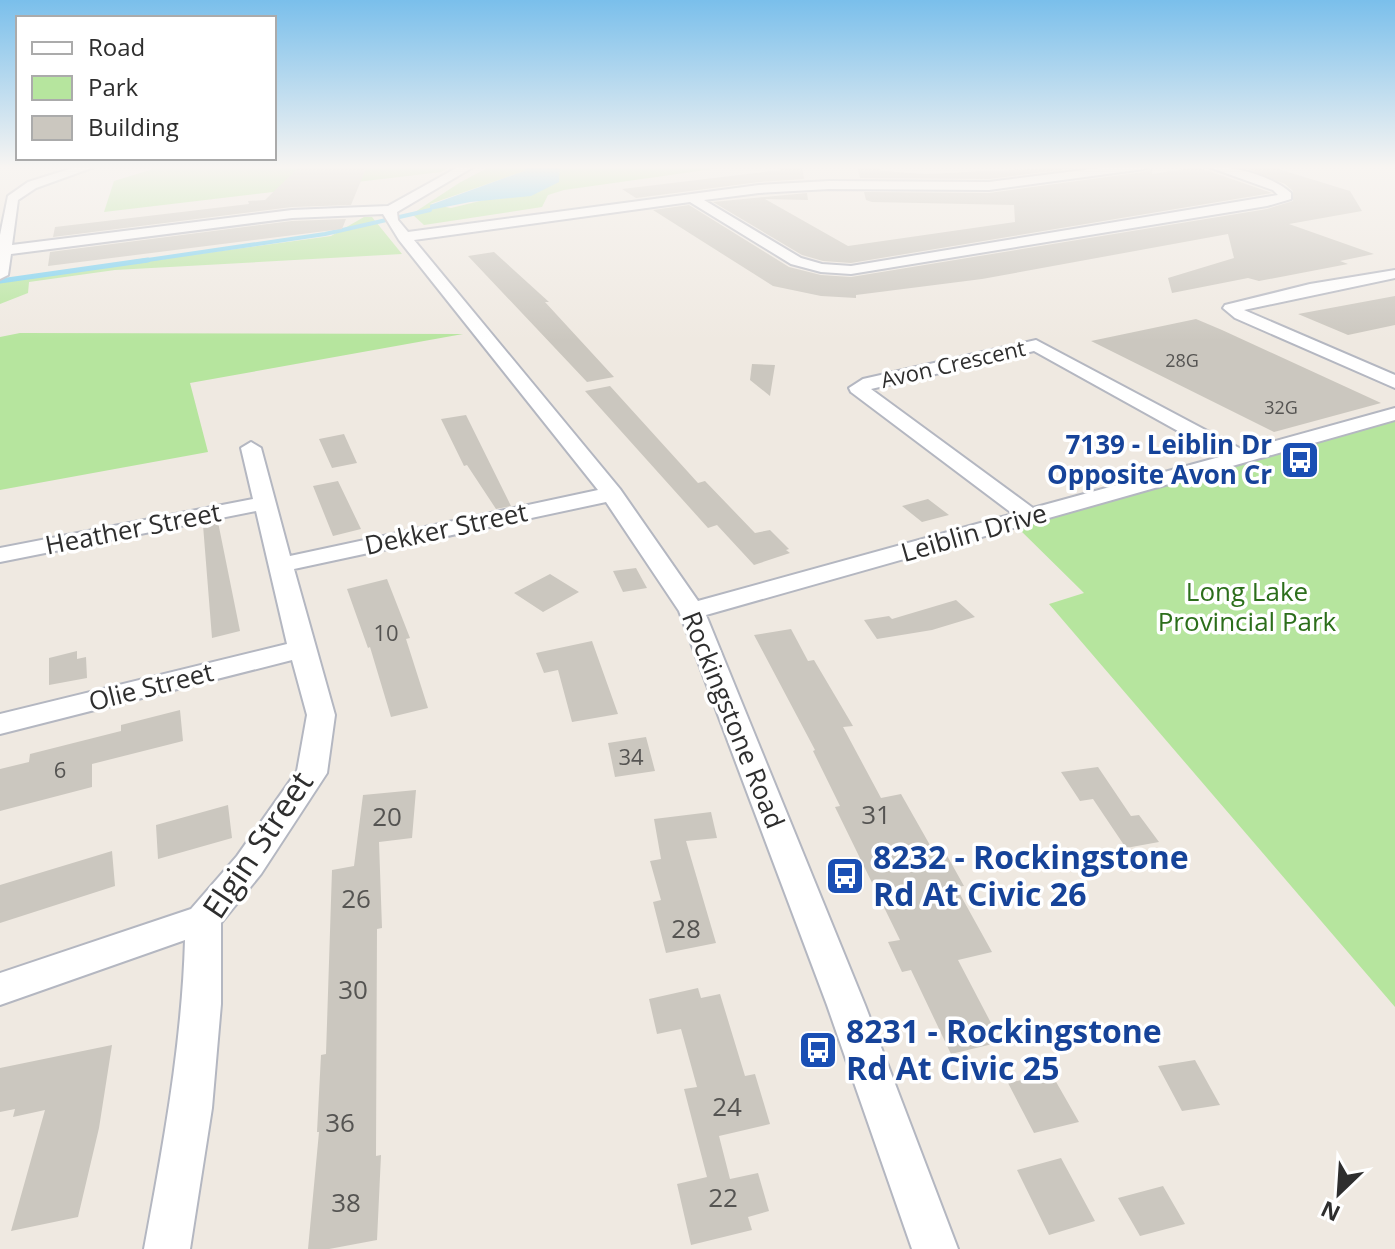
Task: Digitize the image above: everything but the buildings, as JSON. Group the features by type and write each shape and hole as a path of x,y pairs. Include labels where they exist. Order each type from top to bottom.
{"street":[{"path":"1,275 8,224"},
{"path":"6,250 210,224"},
{"name":"Rockingstone Road","path":"394,224 612,494 692,611 846,1005 935,1249"},
{"path":"404,237 498,224"},
{"path":"735,224 796,261 821,268 851,270 1131,224"},
{"path":"1395,274 1231,308 1395,382"},
{"name":"Avon Crescent","path":"1032,518 858,388 880,380 1036,345 1239,456"},
{"name":"Leiblin Drive","path":"692,611 1395,414"},
{"name":"Elgin Street","path":"167,1249 191,1108 202,1004 203,919 249,865 312,773 321,715 251,448"},
{"name":"Dekker Street","path":"281,565 612,494"},
{"name":"Heather Street","path":"0,555 265,503"},
{"name":"Olie Street","path":"0,724 302,649"},
{"path":"0,989 203,919"}],"green space":[{"path":"351,224 378,224 402,254 115,270 29,282 28,293 0,304 0,281 331,236"},
{"path":"20,333 463,334 190,383 208,452 0,490 0,337"},
{"name":"Long Lake Provincial Park","path":"1395,414 1395,1007 1049,604 1084,593 1013,523"}],"waterway":[{"path":"137,262 325,234 367,224"},
{"path":"137,262 148,260"},
{"path":"0,281 137,262"}],"place":[{"name":"7139 - Leiblin Dr Opposite Avon Cr","path":"1300,460"},
{"name":"8232 - Rockingstone Rd At Civic 26","path":"845,876"},
{"name":"8231 - Rockingstone Rd At Civic 25","path":"818,1050"}]}
